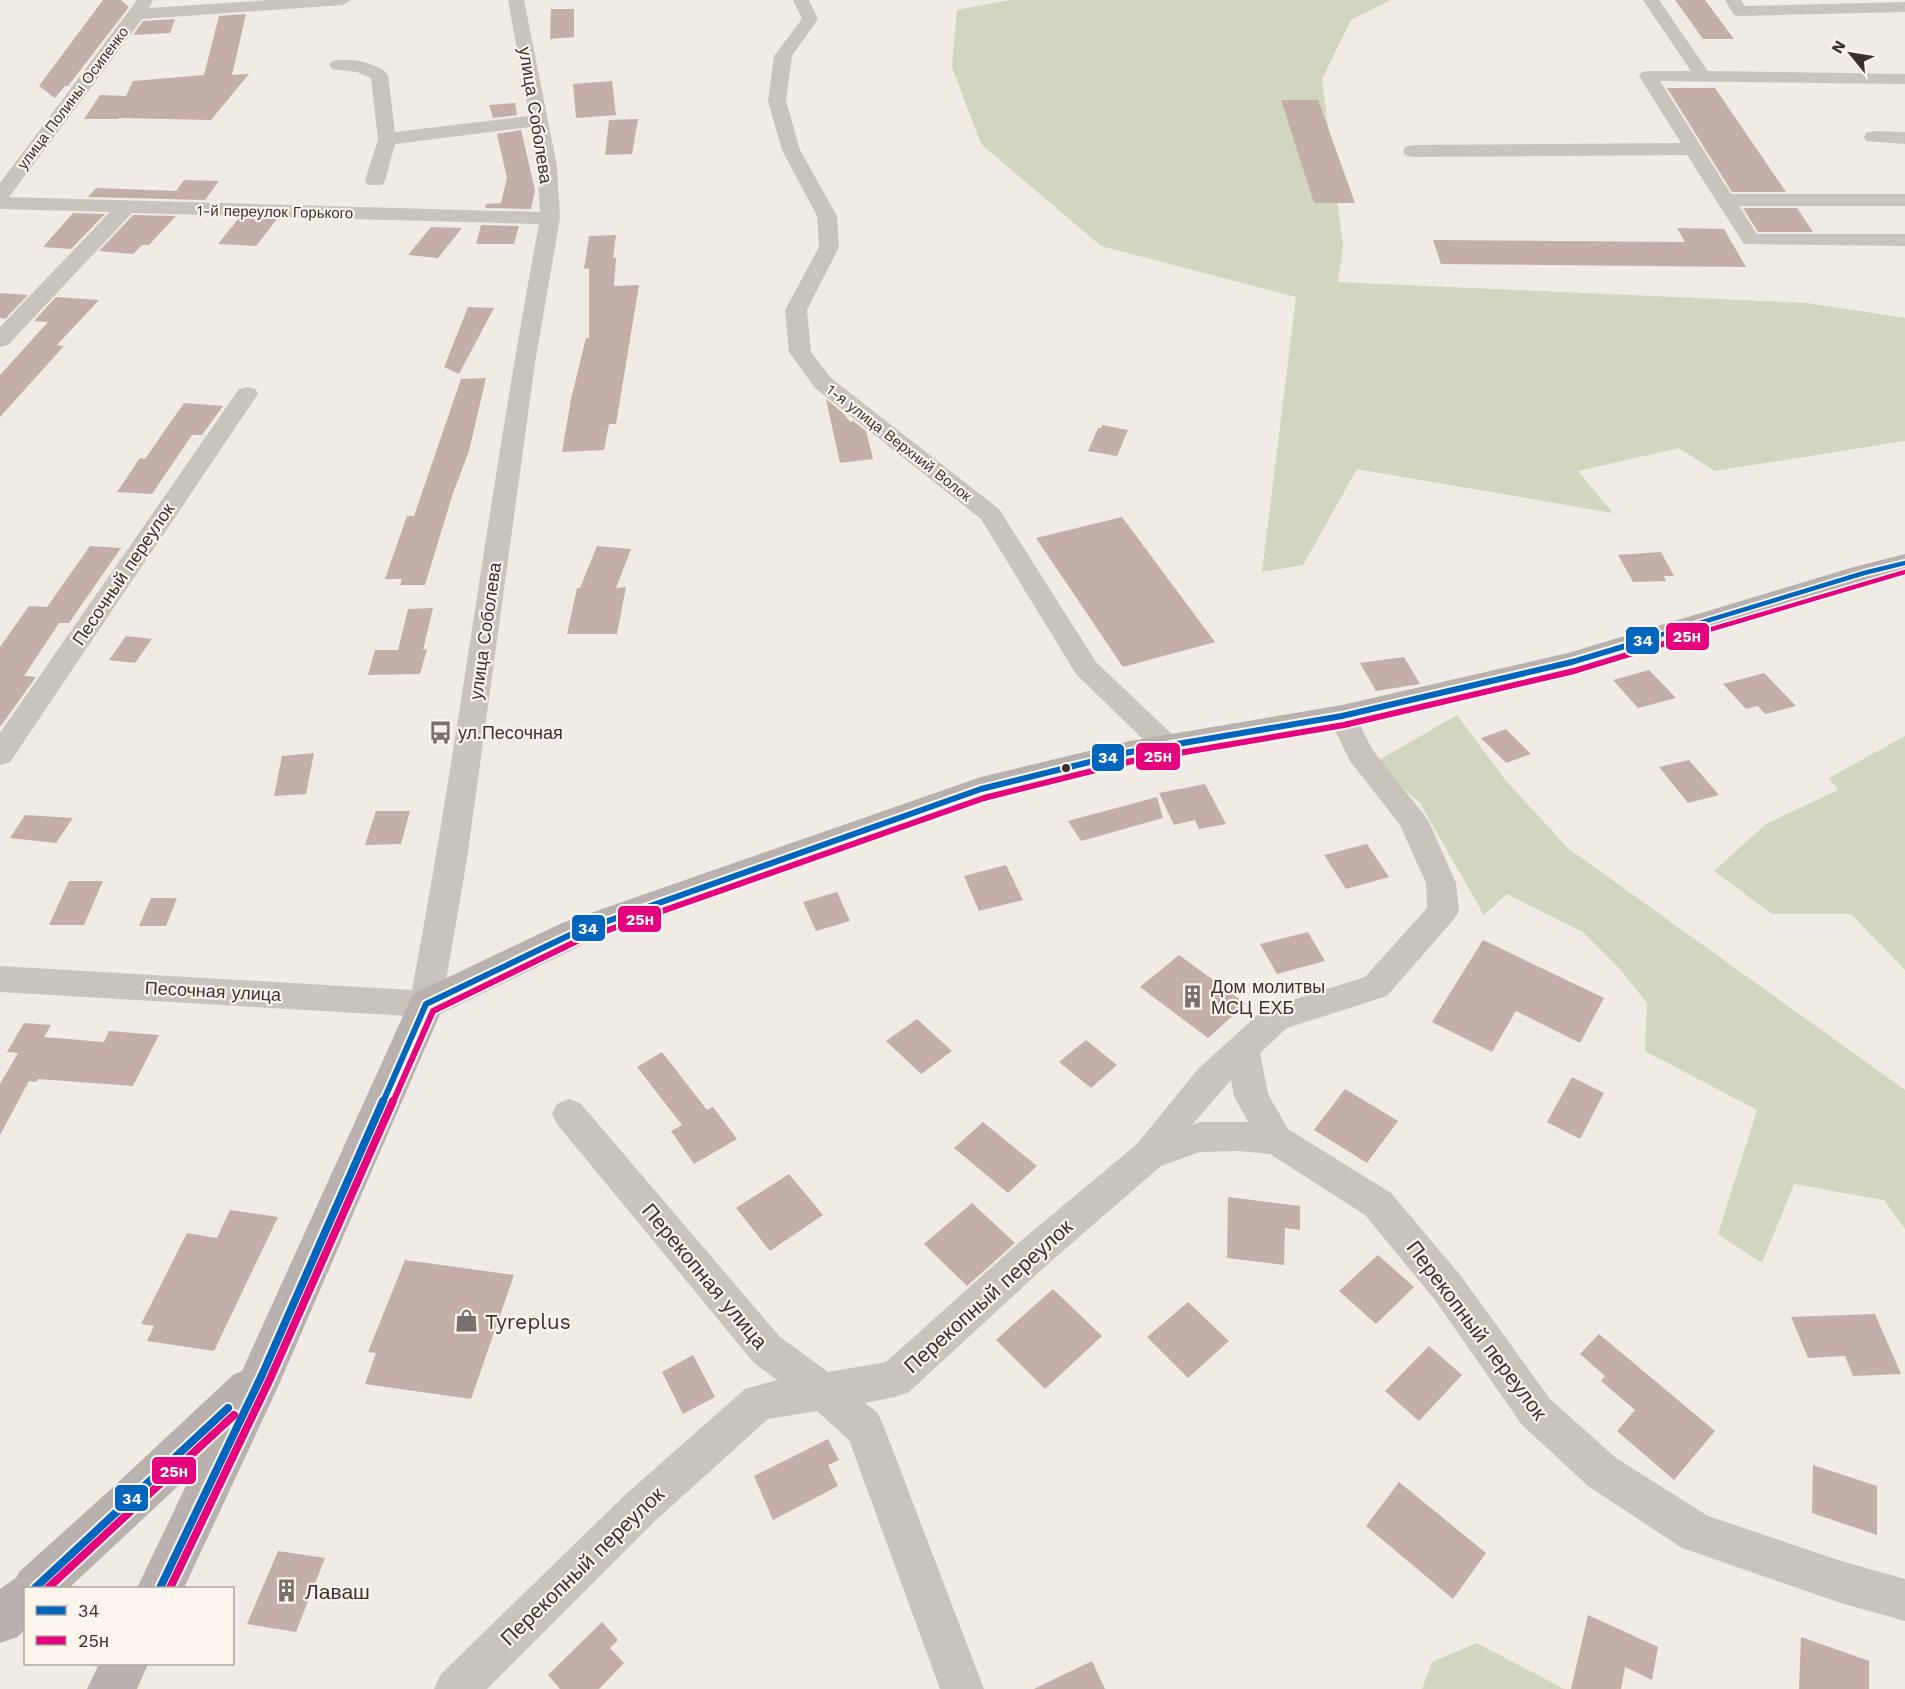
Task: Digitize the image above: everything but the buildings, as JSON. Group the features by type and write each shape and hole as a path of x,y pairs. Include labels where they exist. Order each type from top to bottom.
{"main road":[{"path":"426,1004 574,933 969,793 1130,752 1342,716 1572,662 1864,573 1905,563"},
{"name":"улица Соболева","path":"160,1587 262,1375 426,1004"},
{"name":"улица Соболева","path":"36,1587 127,1505 262,1375"},
{"path":"0,1620 24,1599"},
{"path":"111,1689 123,1665"}],"street":[{"path":"141,7 343,0"},
{"name":"улица Соболева","path":"426,1004 454,848 524,363 550,218 547,166 516,0"},
{"name":"1-я улица Верхний Волок","path":"801,0 810,19 783,56 777,101 791,150 827,216 829,248 796,310 800,352 823,383 990,514 1086,668 1167,746"},
{"path":"1651,0 1703,76"},
{"path":"1733,0 1740,10 1905,7"},
{"name":"улица Полины Осипенко","path":"0,196 141,7"},
{"path":"338,65 360,67 379,75 387,139 375,181"},
{"path":"1905,79 1648,76 1751,240 1905,240"},
{"path":"387,139 539,120"},
{"path":"1873,137 1905,138"},
{"path":"1412,151 1693,149"},
{"path":"1725,200 1905,200"},
{"name":"1-й переулок Горького","path":"0,203 550,218"},
{"path":"0,340 125,208"},
{"name":"Песочный переулок","path":"0,755 247,394"},
{"name":"Перекопный переулок","path":"456,1689 640,1508 759,1402 894,1379 1036,1251 1149,1155 1180,1114 1210,1080 1276,1018 1376,987 1443,911 1441,883 1413,820 1360,754 1342,716"},
{"name":"Песочная улица","path":"0,979 426,1004"},
{"name":"Перекопный переулок","path":"1244,1050 1251,1096 1275,1140 1378,1203 1448,1288 1536,1412 1602,1472 1697,1533 1841,1582 1905,1600"},
{"name":"Перекопная улица","path":"568,1114 767,1350 824,1392 864,1427 962,1689"},
{"path":"1149,1155 1200,1137 1238,1136 1275,1140"}],"green space":[{"path":"1010,0 1391,0 1351,20 1322,79 1343,246 1338,282 1807,303 1905,318 1905,441 1715,471 1679,448 1578,471 1613,513 1357,469 1303,565 1262,572 1296,297 1101,246 981,144 952,67 957,10"},
{"path":"1457,715 1506,781 1569,849 1905,1090 1905,1229 1884,1200 1794,1184 1762,1263 1718,1234 1757,1110 1645,1051 1647,1003 1619,968 1583,932 1507,894 1484,915 1420,803 1374,763"},
{"path":"1905,736 1905,970 1851,914 1772,914 1714,871 1766,824 1838,790 1829,778"},
{"path":"1477,1643 1564,1689 1422,1689 1432,1662"}],"transit line":[{"name":"34","path":"160,1587 262,1375 426,1004 574,933 981,789 1130,752 1342,716 1572,662 1864,573 1905,563"},
{"name":"25н","path":"170,1587 270,1379 433,1011 577,941 984,798 1132,761 1344,725 1574,671 1905,572"},
{"name":"34","path":"36,1587 228,1408"},
{"name":"25н","path":"49,1587 234,1415"}],"place":[{"name":"ул.Песочная","path":"440,732"},
{"name":"Дом молитвы МСЦ ЕХБ","path":"1193,996"},
{"name":"Tyreplus","path":"467,1321"},
{"name":"Лаваш","path":"287,1591"}]}
